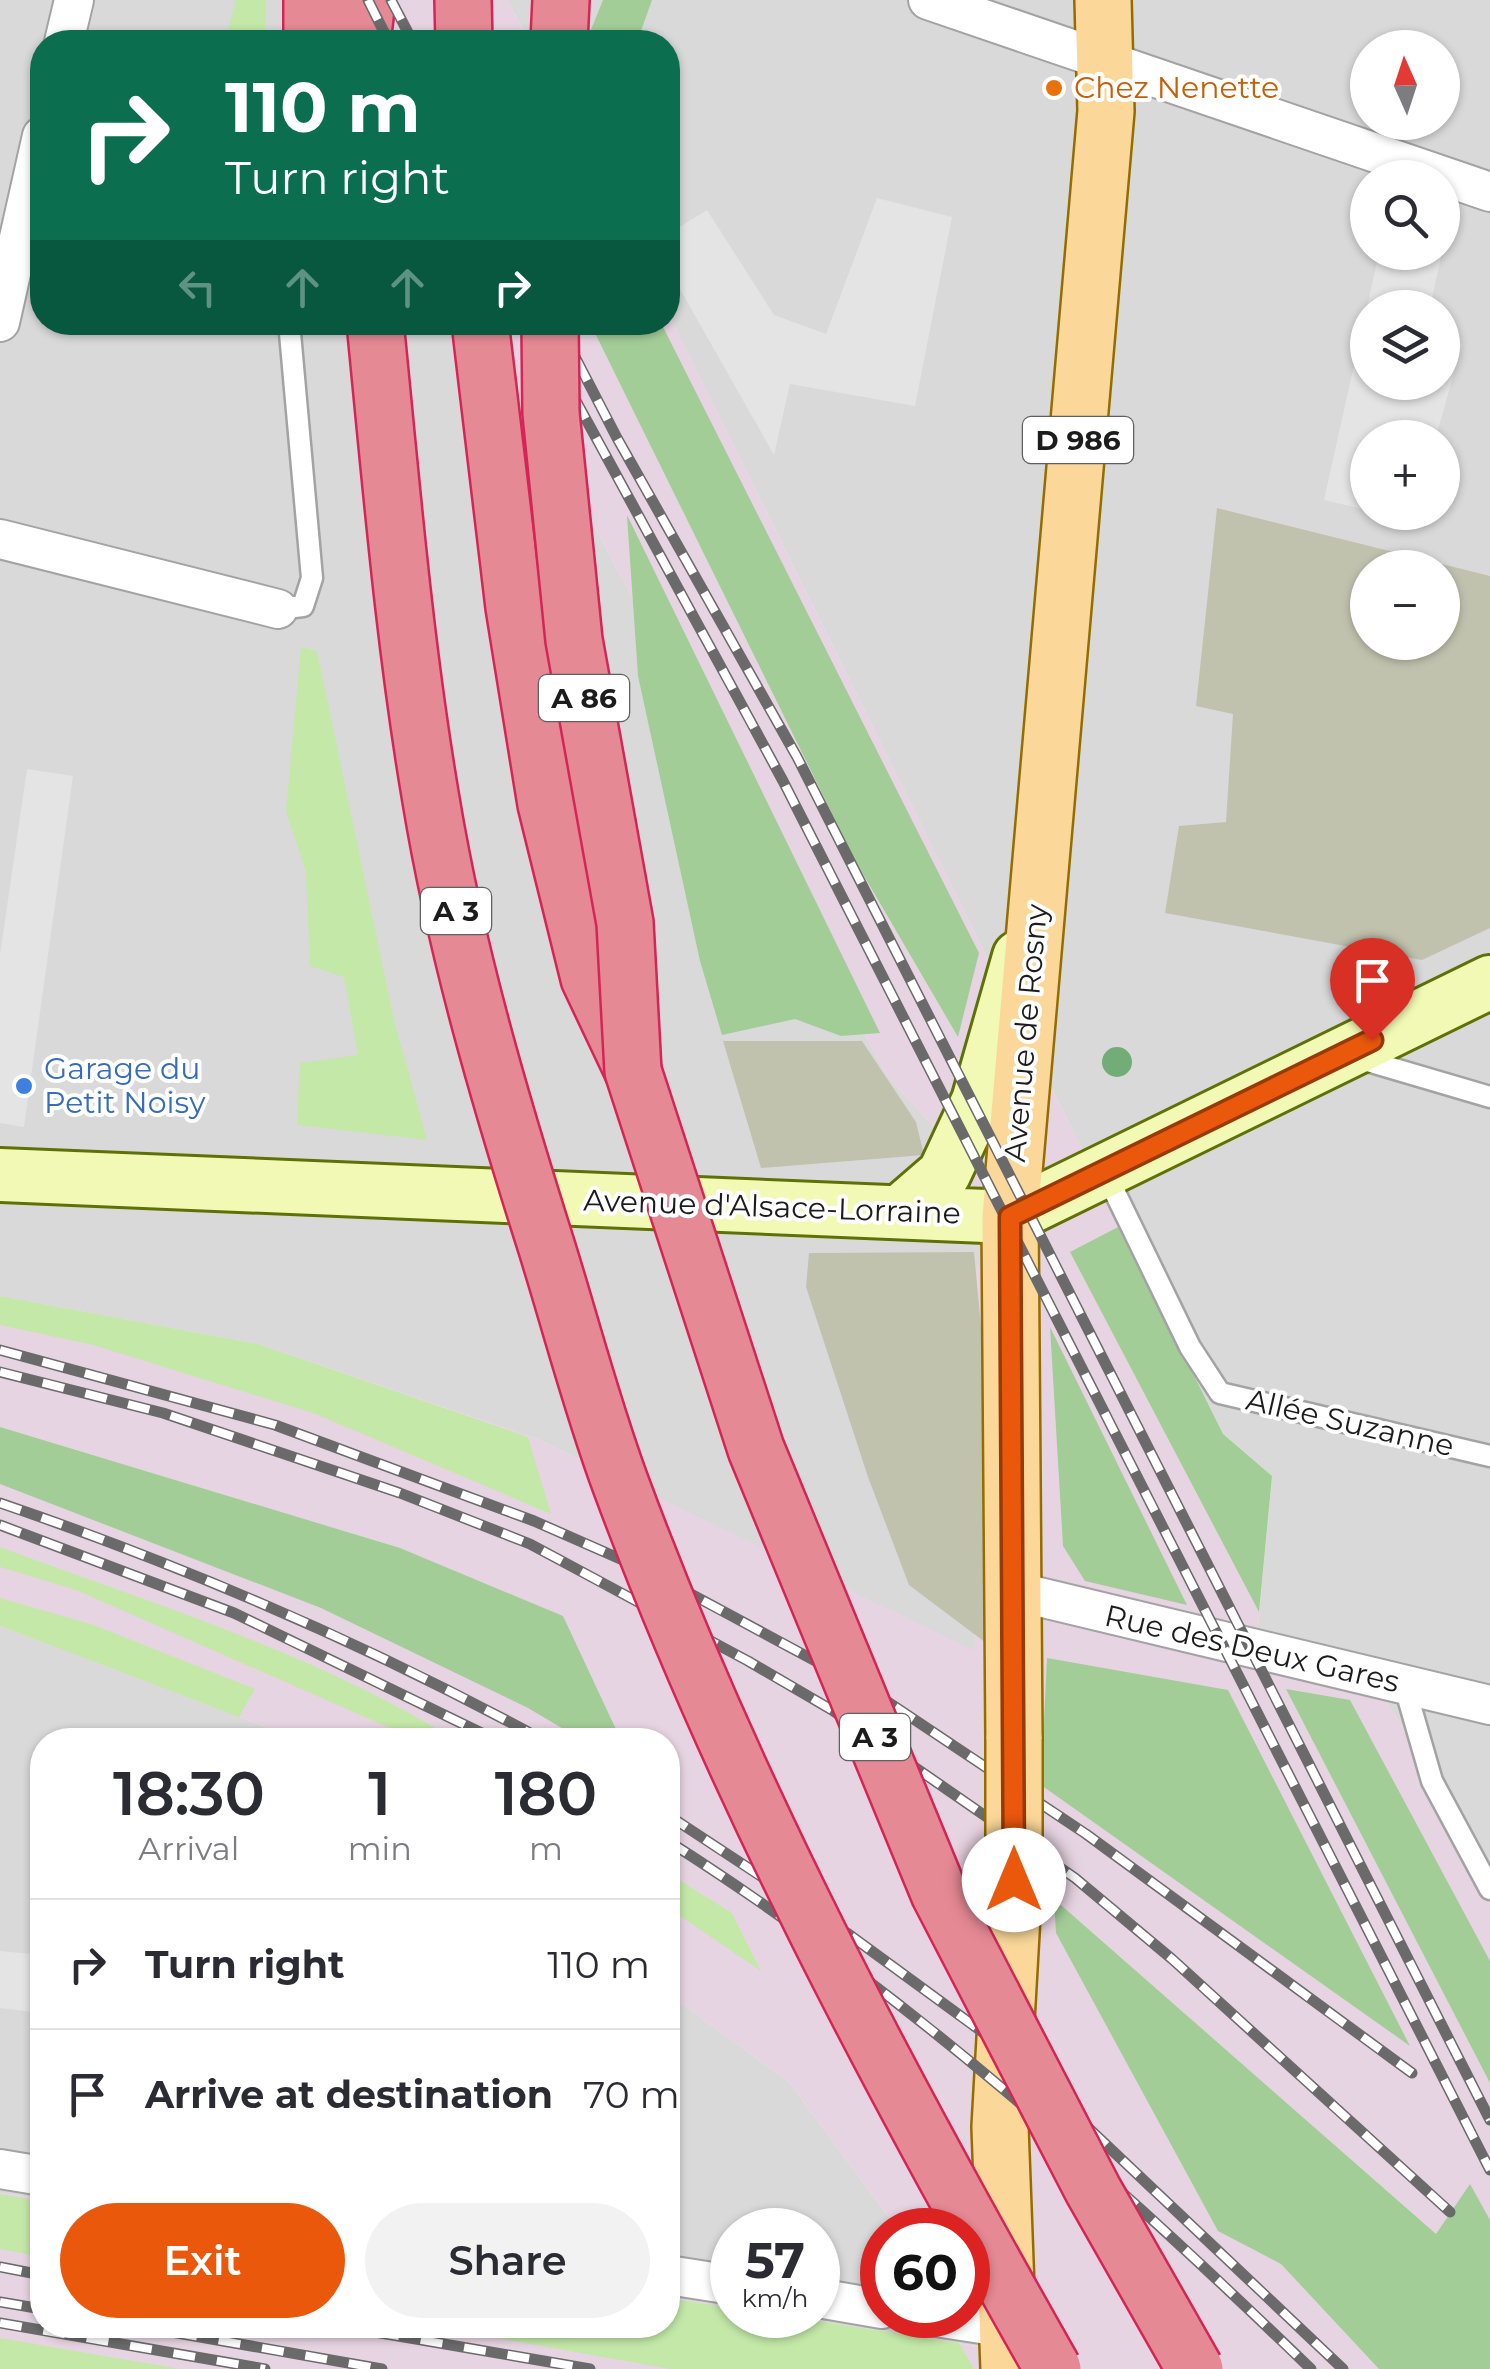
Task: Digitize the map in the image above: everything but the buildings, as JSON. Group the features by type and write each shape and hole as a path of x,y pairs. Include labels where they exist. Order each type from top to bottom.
{"highway":[{"path":"312,0 312,30"},
{"path":"363,30 367,0"},
{"path":"463,0 464,30"},
{"path":"560,30 561,0"},
{"name":"A 3","path":"376,335 402,588 432,804 498,1094 620,1482 703,1687 796,1886 934,2160 1020,2358"},
{"name":"A 3","path":"482,335 514,607 546,804 589,978 633,1071 756,1448 939,1893 1093,2190 1195,2369"},
{"name":"A 86","path":"550,335 551,413 574,640 625,924 633,1071"}],"main road":[{"name":"Avenue de Rosny","path":"1020,2358 1000,2127 1014,1880 1010,1217 1106,111 1103,0"}],"street":[{"path":"67,30 74,0"},
{"path":"928,0 1106,57 1162,81 1490,192"},
{"path":"0,322 30,189"},
{"path":"0,539 278,609"},
{"path":"900,1212 944,1174 978,1101 1040,880"},
{"name":"Avenue d'Alsace-Lorraine","path":"0,1176 1010,1217 1490,982"},
{"name":"Rue des Deux Gares","path":"1014,1591 1490,1705"},
{"path":"0,2169 30,2174"},
{"path":"680,2277 710,2282"},
{"path":"975,2338 1020,2358"}],"lane":[{"path":"278,609 302,606 312,578 291,335"},
{"path":"1343,1054 1490,1097"},
{"name":"Allée Suzanne","path":"1105,1172 1190,1348 1220,1393 1490,1456"},
{"path":"1404,1684 1432,1781 1490,1889"}],"shaded area":[{"path":"0,0 315,0 331,30 30,30 30,335 492,335 887,1076 937,1130 1007,1251 969,1272 975,1652 537,1439 258,1344 0,1296"},
{"path":"315,0 507,0 523,30 331,30"},
{"path":"507,0 1490,0 1490,1867 1365,1668 1257,1636 1272,1476 1223,1434 679,335 680,30 523,30"},
{"path":"877,198 952,217 915,406 790,384 774,455 680,289 680,227 707,210 774,315 826,334"},
{"path":"1375,270 1438,270 1434,290 1371,290"},
{"path":"492,335 679,335 1223,1434 1272,1476 1257,1636 1365,1668 1490,1867 1490,2369 0,2369 0,2193 30,2197 30,2338 680,2338 680,2299 710,2304 710,2338 840,2338 840,2324 860,2328 860,2338 925,2338 976,2346 971,2338 990,2338 990,2208 882,2208 789,2082 680,2003 680,1728 268,1728 0,1626 0,1296 258,1344 537,1439 975,1651 969,1271 1006,1250 937,1130 887,1076"},
{"path":"1350,383 1350,400 1446,400 1441,420 1350,420 1350,506 1324,500"},
{"path":"1217,508 1386,550 1350,550 1350,660 1460,660 1460,569 1490,576 1490,928 1422,960 1165,913 1179,826 1226,822 1233,714 1196,706"},
{"path":"27,769 73,776 24,1127 0,1123 0,955"},
{"path":"723,1041 862,1041 916,1122 924,1155 761,1168"},
{"path":"974,1252 990,1424 994,1649 909,1585 868,1477 806,1287 809,1253"},
{"path":"0,1626 268,1728 30,1728 30,2197 0,2193"},
{"path":"0,1951 30,1954 30,2012 0,2008"},
{"path":"680,2003 789,2082 882,2208 860,2208 860,2328 840,2324 840,2208 710,2208 710,2304 680,2299"},
{"path":"926,2338 972,2338 977,2346"}],"green space":[{"path":"236,0 266,0 265,30 228,30"},
{"path":"603,0 652,0 641,30 591,30"},
{"path":"596,335 667,335 979,953 958,1037 856,862"},
{"path":"627,515 880,1033 841,1036 795,1019 722,1035 700,961 638,676"},
{"path":"301,647 317,651 394,1020 427,1140 297,1125 300,1063 358,1055 344,977 310,966 306,872 286,811"},
{"path":"1120,1226 1223,1434 1272,1476 1259,1612 1070,1252"},
{"path":"0,1296 258,1344 528,1437 551,1514 313,1413 93,1345 0,1325"},
{"path":"1050,1327 1187,1605 1085,1581 1063,1546"},
{"path":"0,1427 400,1548 563,1616 615,1728 562,1728 321,1608 0,1484"},
{"path":"0,1547 175,1610 347,1681 434,1728 390,1728 76,1590 0,1567"},
{"path":"0,1598 91,1624 255,1689 239,1717 0,1626"},
{"path":"1047,1658 1228,1690 1410,2046 1041,1785"},
{"path":"1286,1689 1350,1700 1490,1961 1490,2083"},
{"path":"680,1880 732,1913 761,1971 680,1916"},
{"path":"1054,1899 1436,2234 1470,2184 1490,2220 1490,2369 1379,2369 1281,2264 1218,2231 1056,1933"},
{"path":"0,2194 30,2199 30,2255 0,2249"},
{"path":"680,2300 710,2305 710,2338 840,2338 840,2325 860,2328 860,2338 927,2338 959,2343 974,2369 670,2369 497,2338 680,2338"},
{"path":"0,2338 180,2369 0,2369"}],"railway":[{"path":"368,0 383,30"},
{"path":"391,0 407,30"},
{"path":"540,335 783,781 1490,2170"},
{"path":"564,335 617,438 797,757 1490,2120"},
{"path":"0,1350 275,1425 534,1521 650,1572 873,1692 1086,1834 1412,2073"},
{"path":"0,1372 163,1413 400,1493 530,1544 748,1661 832,1710 1075,1878 1172,1959 1450,2212"},
{"path":"0,1503 140,1554 276,1610 520,1728"},
{"path":"0,1525 234,1613 471,1728"},
{"path":"680,1823 847,1933 1003,2047 1343,2369"},
{"path":"680,1849 839,1959 1003,2088 1159,2226 1311,2369"},
{"path":"0,2267 30,2273"},
{"path":"0,2302 30,2307"},
{"path":"0,2323 30,2328"},
{"path":"86,2338 265,2369"},
{"path":"206,2338 382,2369"},
{"path":"410,2338 590,2369"}],"place":[{"name":"Chez Nenette","path":"1054,88"},
{"name":"Garage du Petit Noisy","path":"24,1086"}],"route":[{"path":"1014,1880 1010,1217 1372,1040"}]}
